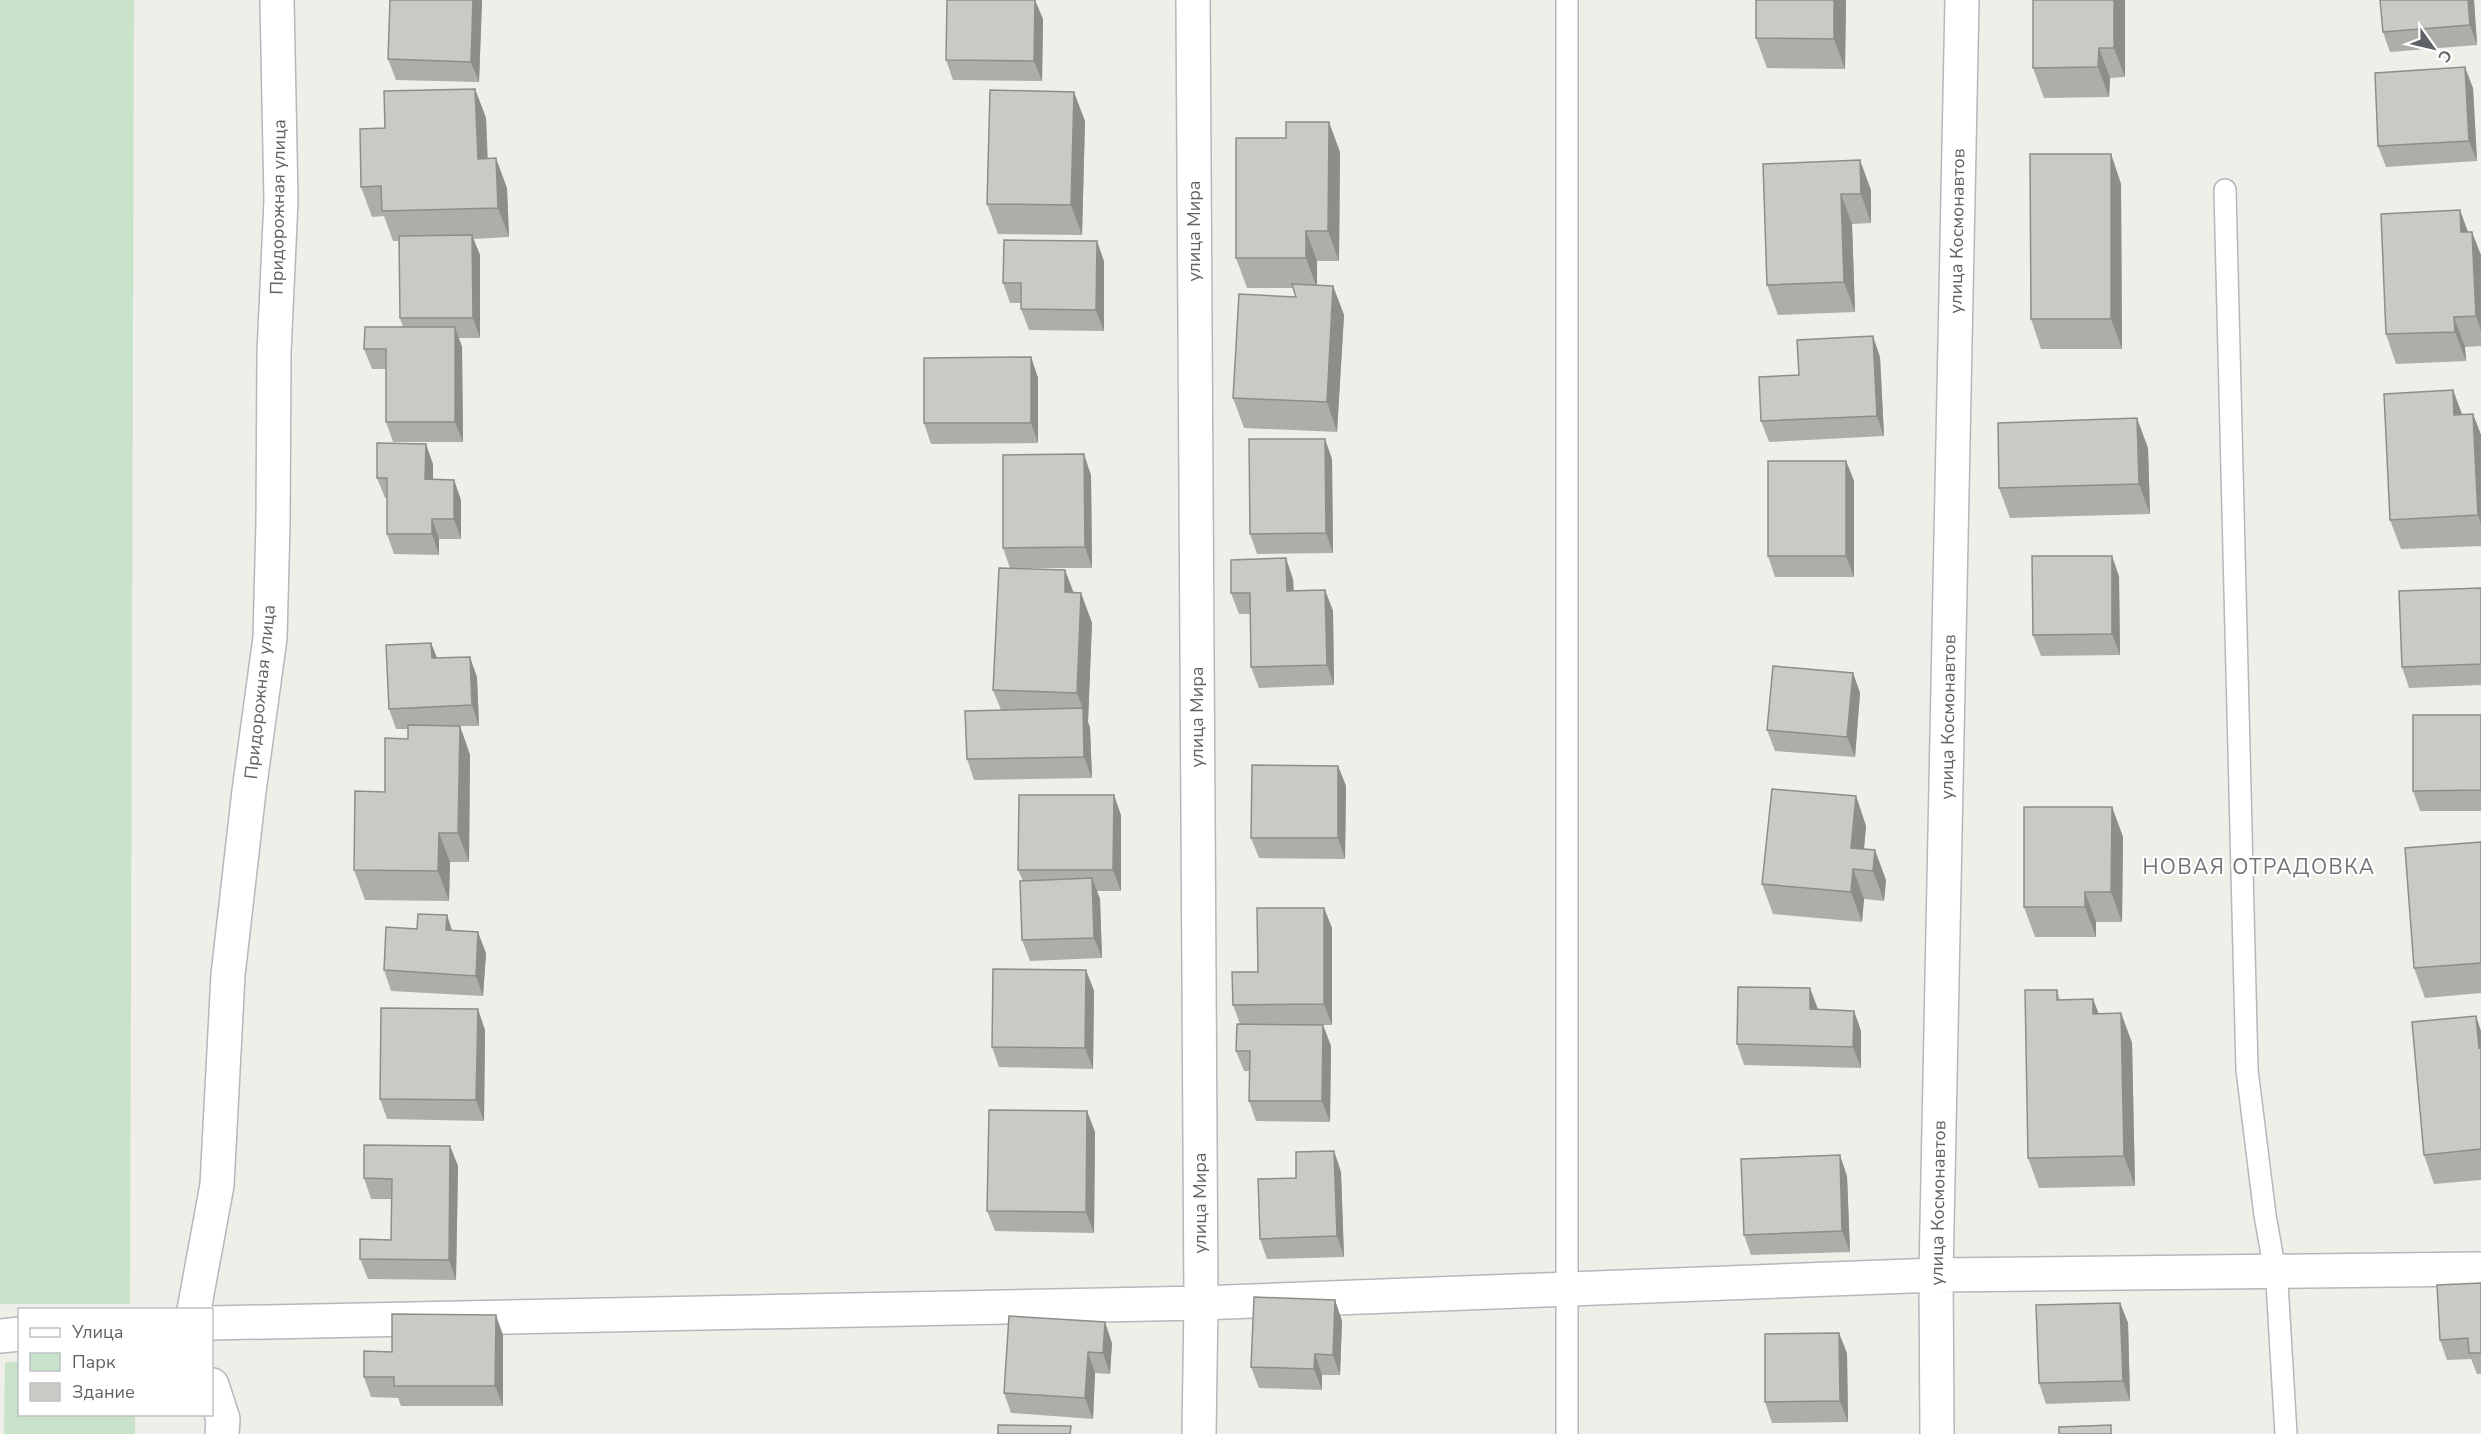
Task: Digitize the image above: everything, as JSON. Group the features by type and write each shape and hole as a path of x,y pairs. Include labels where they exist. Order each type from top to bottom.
{"street":[{"name":"Придорожная улица","path":"194,1308 217,1185 228,975 249,791 270,638 274,354 281,200 277,0"},
{"name":"улица Мира","path":"1193,0 1201,1303 1198,1434"},
{"name":"улица Космонавтов","path":"1936,1434 1936,1275 1962,0"},
{"path":"213,1323 1201,1303 1936,1275 2481,1269"},
{"path":"0,1336 18,1335"},
{"path":"213,1388 223,1419 222,1434"}],"lane":[{"path":"1567,0 1567,1434"},
{"path":"2225,190 2247,1070 2265,1215 2275,1272 2286,1434"}],"green space":[{"path":"0,0 134,0 130,1304 0,1304"},
{"path":"5,1362 18,1362 18,1416 135,1416 135,1434 4,1434"}],"building":[{"path":"390,0 473,0 471,62 388,59"},
{"path":"947,0 1035,0 1034,61 946,60"},
{"path":"1756,0 1834,0 1834,39 1756,38"},
{"path":"2033,0 2114,0 2114,48 2099,48 2098,67 2033,68"},
{"path":"2380,0 2468,0 2470,25 2383,32"},
{"path":"2465,67 2469,141 2378,146 2375,73"},
{"path":"475,89 478,159 496,158 498,208 382,211 381,186 361,187 360,129 385,128 384,91"},
{"path":"990,90 1074,92 1071,205 987,204"},
{"path":"1286,122 1329,122 1328,231 1306,231 1306,258 1236,258 1236,138 1286,138"},
{"path":"2030,154 2111,154 2111,319 2031,319"},
{"path":"1860,160 1861,194 1841,194 1844,282 1767,285 1763,164"},
{"path":"2460,210 2461,232 2472,232 2476,316 2454,317 2455,332 2386,334 2381,214"},
{"path":"472,235 473,318 400,318 399,236"},
{"path":"1004,240 1097,241 1096,310 1021,309 1021,283 1003,283"},
{"path":"1292,284 1333,286 1327,402 1233,398 1239,294 1296,297"},
{"path":"365,327 455,327 455,422 386,422 386,349 364,349"},
{"path":"1873,336 1877,416 1761,421 1759,377 1799,375 1797,340"},
{"path":"1031,357 1031,423 924,423 924,358"},
{"path":"2453,390 2454,415 2473,414 2478,515 2390,520 2384,394"},
{"path":"2137,418 2139,484 1999,488 1998,423"},
{"path":"1249,439 1325,439 1326,533 1250,534"},
{"path":"377,443 426,444 425,479 454,480 454,519 432,519 432,534 387,534 387,478 377,478"},
{"path":"1084,454 1085,547 1003,548 1003,455"},
{"path":"1768,461 1846,461 1846,556 1768,556"},
{"path":"2032,556 2112,556 2112,634 2033,635"},
{"path":"1286,558 1287,591 1325,590 1327,665 1251,667 1250,593 1231,593 1231,560"},
{"path":"999,568 1065,570 1065,592 1081,593 1077,693 993,690"},
{"path":"2481,588 2481,664 2402,667 2399,591"},
{"path":"431,643 432,658 470,657 472,705 389,709 386,645"},
{"path":"1773,666 1853,673 1847,737 1767,730"},
{"path":"1083,708 1084,757 967,759 965,711"},
{"path":"2413,715 2481,715 2481,790 2413,791"},
{"path":"408,725 460,726 458,833 439,833 438,871 354,870 355,791 385,792 385,738 408,739"},
{"path":"1252,765 1338,766 1338,838 1251,838"},
{"path":"1772,789 1856,796 1851,848 1875,850 1873,871 1853,869 1851,892 1762,884"},
{"path":"1019,795 1114,795 1113,870 1018,870"},
{"path":"2024,807 2112,807 2111,892 2085,892 2085,907 2024,907"},
{"path":"2481,842 2481,963 2414,968 2405,848"},
{"path":"1092,878 1094,938 1022,940 1020,881"},
{"path":"1257,908 1324,908 1324,1004 1233,1005 1232,972 1258,972"},
{"path":"418,914 447,915 446,930 478,932 476,976 384,970 386,927 417,929"},
{"path":"993,969 1086,970 1085,1048 992,1047"},
{"path":"1738,987 1810,988 1810,1009 1854,1011 1853,1047 1737,1044"},
{"path":"2025,990 2057,990 2057,1000 2093,999 2093,1014 2121,1013 2124,1156 2028,1158"},
{"path":"381,1008 478,1009 476,1100 380,1099"},
{"path":"2476,1016 2479,1048 2481,1047 2481,1149 2424,1155 2412,1022"},
{"path":"1237,1024 1323,1025 1322,1101 1249,1101 1250,1051 1236,1051"},
{"path":"989,1110 1087,1111 1086,1212 987,1211"},
{"path":"364,1145 450,1146 449,1260 360,1259 360,1239 391,1240 392,1179 364,1178"},
{"path":"1334,1151 1337,1236 1260,1239 1258,1179 1296,1178 1296,1152"},
{"path":"1840,1155 1842,1231 1744,1235 1741,1159"},
{"path":"2481,1283 2481,1353 2469,1353 2468,1338 2440,1340 2437,1285"},
{"path":"1254,1297 1335,1300 1333,1355 1315,1354 1314,1369 1251,1367"},
{"path":"2120,1303 2123,1381 2039,1383 2036,1305"},
{"path":"392,1314 496,1315 495,1386 394,1386 394,1377 364,1377 364,1351 392,1352"},
{"path":"1009,1316 1105,1322 1103,1353 1088,1352 1085,1398 1004,1393"},
{"path":"1839,1333 1840,1401 1765,1402 1765,1334"},
{"path":"998,1425 1071,1426 1070,1434 998,1434"},
{"path":"2111,1425 2111,1434 2059,1434 2059,1427"}],"district":[{"name":"НОВАЯ ОТРАДОВКА","path":"2259,867"}]}
